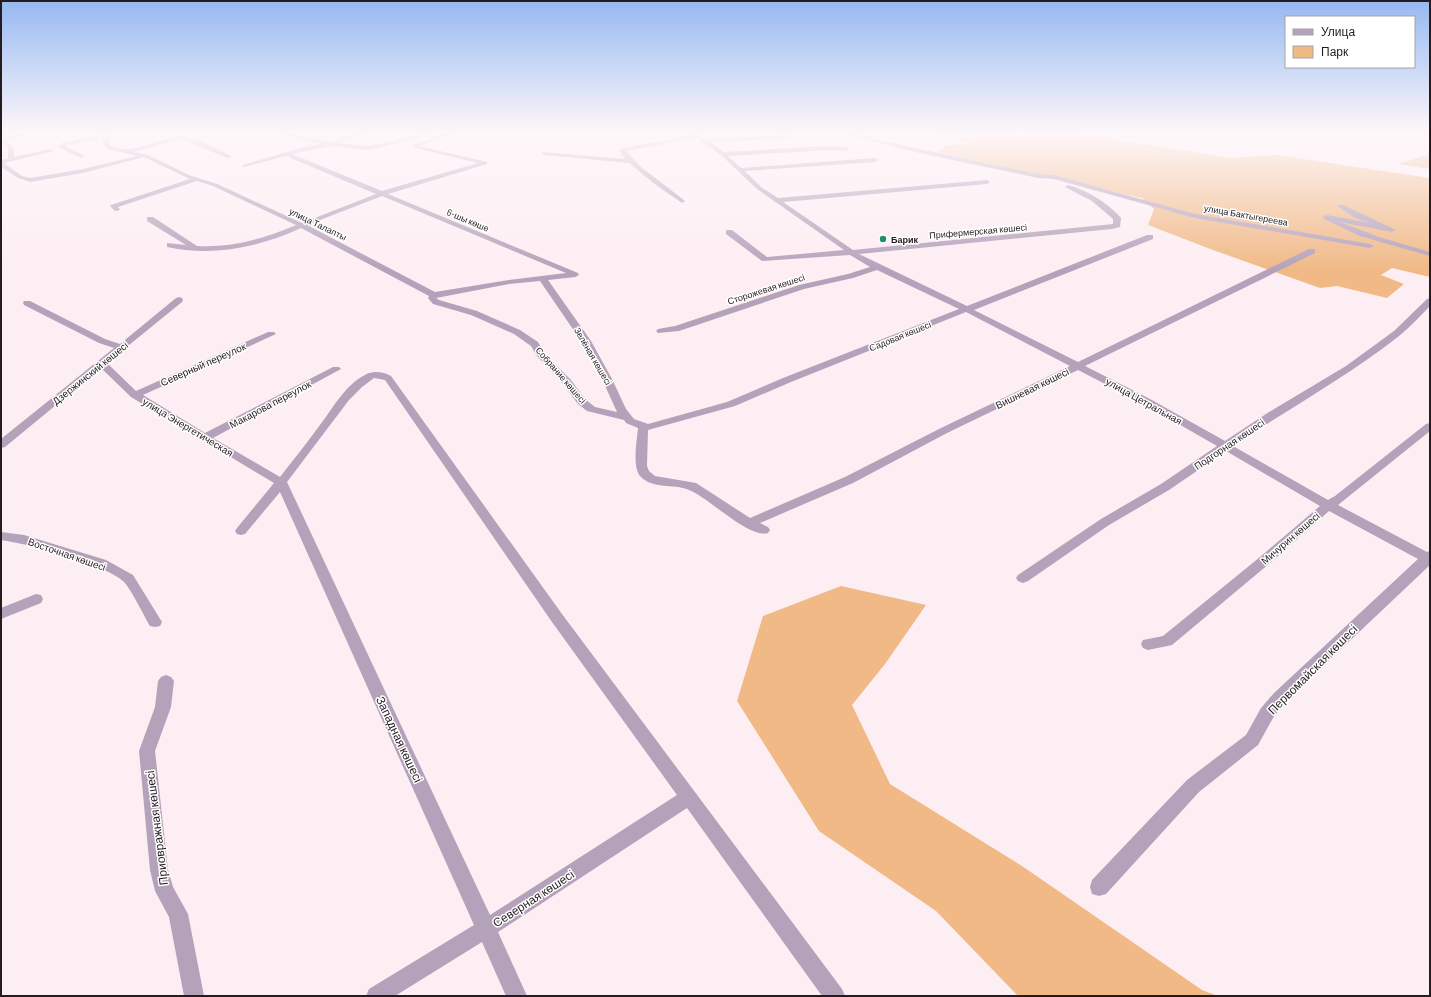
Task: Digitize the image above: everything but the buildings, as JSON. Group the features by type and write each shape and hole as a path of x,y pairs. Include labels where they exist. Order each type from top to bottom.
{"street":[{"path":"25,179 40,180 47,179"},
{"path":"117,210 113,206 196,179"},
{"name":"улица Талапты","path":"196,179 215,185 301,225 433,297"},
{"name":"6-шы көше","path":"346,179 575,274 542,278"},
{"path":"170,245 198,248 231,247 259,240 383,194 432,179"},
{"path":"653,179 682,201"},
{"name":"улица Цетральная","path":"748,179 759,188 861,259 966,309 1146,401 1328,505 1429,558"},
{"name":"Прифермерская көшесі","path":"729,232 765,259 1033,236 1112,228 1117,225 1117,218 1092,199 1071,188 1045,179"},
{"name":"улица Бактыгереева","path":"1059,179 1195,216 1370,246"},
{"path":"777,200 987,182"},
{"path":"1341,206 1358,216 1392,230 1327,217 1359,232 1403,247 1430,254"},
{"path":"150,219 188,244 198,248"},
{"name":"Садовая көшесі","path":"645,426 731,404 966,309 1150,237"},
{"name":"Вишневая көшесі","path":"751,522 849,480 943,431 1079,366 1312,251"},
{"name":"Сторожевая көшесі","path":"661,331 676,329 802,288 850,276 877,267"},
{"path":"433,297 542,278"},
{"name":"Зелёная көшесі","path":"542,278 586,340 607,379 621,410 630,421 645,426"},
{"name":"Собрание көшесі","path":"433,297 436,302 474,313 517,332 535,344 540,354 566,381 582,402 591,409 628,418"},
{"name":"Дзержинский көшесі","path":"1,445 179,300"},
{"name":"Подгорная көшесі","path":"1023,578 1104,522 1165,487 1273,414 1349,368 1397,333 1430,301"},
{"path":"27,303 102,341 120,348"},
{"name":"Северный переулок","path":"135,395 271,334"},
{"name":"улица Энергетическая","path":"101,363 135,395 205,438 282,482"},
{"name":"Макарова переулок","path":"205,438 336,370"},
{"path":"241,531 282,482 345,399 360,383 366,377 376,374 388,378 557,618 835,996"},
{"path":"645,426 641,466 647,476 661,482 692,486 734,514 764,530"},
{"name":"Мичурин көшесі","path":"1148,644 1167,641 1259,565 1328,505 1339,499 1430,426"},
{"name":"Западная көшесі","path":"282,482 517,996"},
{"name":"Восточная көшесі","path":"1,536 24,539 101,563 121,574 128,578 155,622"},
{"name":"Первомайская көшесі","path":"1099,887 1193,786 1252,740 1267,713 1279,698 1429,558"},
{"path":"1,614 36,599"},
{"name":"Приовражная көшесі","path":"166,681 163,707 147,751 160,870 164,891 178,914 194,996"},
{"name":"Северная көшесі","path":"376,996 487,928 688,798"}],"green space":[{"path":"1055,179 1430,179 1430,277 1392,268 1381,275 1404,284 1387,298 1337,286 1320,288 1148,225 1154,209 1142,198"},
{"path":"841,586 926,605 885,664 852,705 890,784 1022,866 1202,990 1218,996 1018,996 936,911 819,831 737,701 763,616"}],"place":[{"name":"Барик","path":"883,239"}]}
